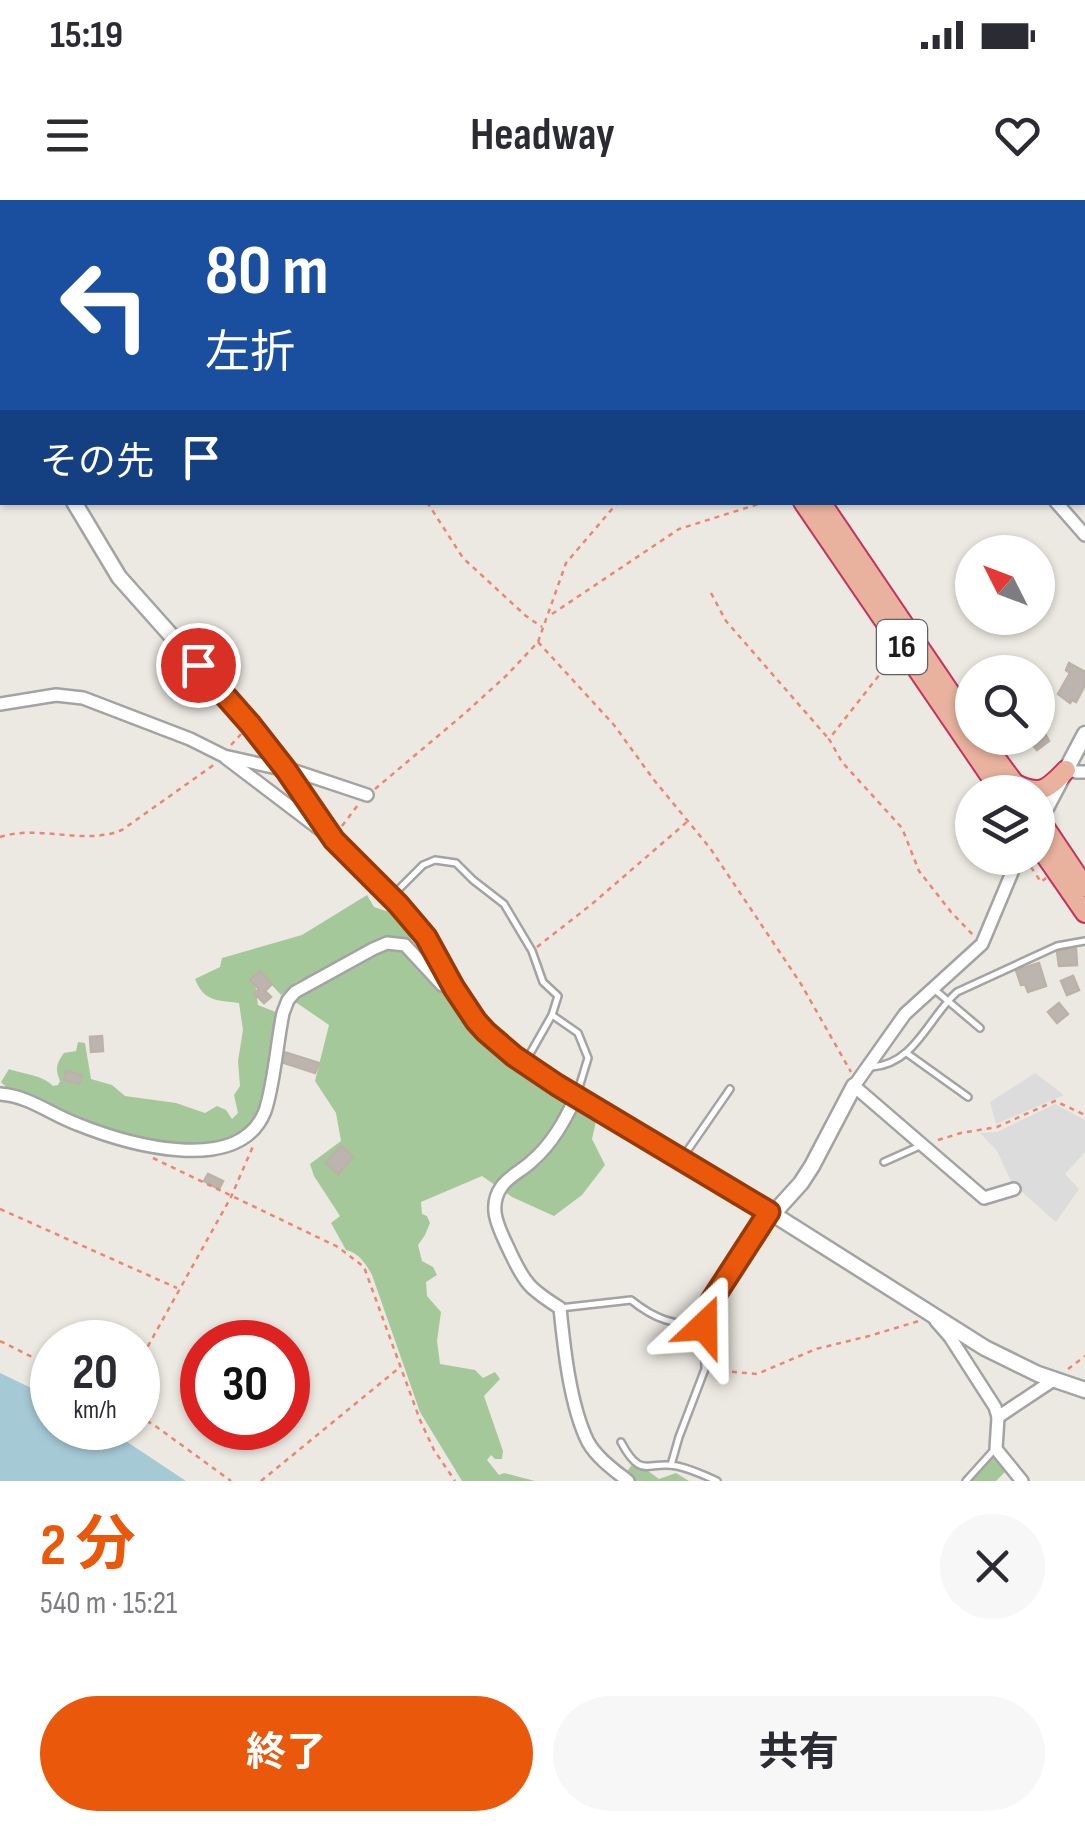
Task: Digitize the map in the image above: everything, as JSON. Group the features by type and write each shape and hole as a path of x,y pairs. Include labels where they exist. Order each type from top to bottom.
{"highway":[{"name":"16","path":"805,505 902,646 1001,775"},
{"name":"16","path":"824,505 955,700"},
{"path":"1055,841 1085,887"},
{"path":"1055,870 1085,913"}],"street":[{"path":"76,505 118,577 250,724 334,840"},
{"path":"1059,505 1085,536"},
{"path":"0,704 56,695 83,698 224,756 334,840 391,897 426,937 476,1021 524,1063 985,1348 1038,1374 1085,1390"},
{"path":"1055,800 1073,770 1085,734"},
{"path":"224,756 284,768 367,795"},
{"path":"704,1326 707,1308 771,1213 806,1174 860,1078 906,1014 982,944 1011,875"},
{"path":"0,1094 28,1099 79,1125 142,1146 220,1148 247,1134 259,1122 266,1106 288,1000 295,992 373,949 398,943 442,985 453,986"},
{"path":"860,1078 922,1145 984,1198 1014,1189"},
{"path":"576,1097 553,1139 502,1185 494,1202 495,1220 524,1280 534,1292 560,1308 565,1358 588,1442 603,1461 628,1481"},
{"path":"930,1314 995,1408 996,1449 1022,1481"},
{"path":"998,1417 1056,1380"}],"lane":[{"path":"391,897 423,866 436,860 456,863 504,904 532,951 543,982 558,996 552,1015 524,1063"},
{"path":"860,1078 908,1054 957,992 1057,946 1085,941"},
{"path":"933,988 980,1028"},
{"path":"552,1015 578,1033 588,1058 576,1097"},
{"path":"908,1054 968,1098"},
{"path":"681,1159 730,1089"},
{"path":"884,1162 922,1145"},
{"path":"560,1308 631,1300 655,1317 676,1324 704,1326 706,1370 678,1437 671,1465"},
{"path":"621,1442 628,1455 645,1468 671,1465 717,1481"},
{"path":"966,1481 996,1449"}],"path":[{"path":"429,505 463,558 543,628"},
{"path":"334,840 367,795 464,714 538,642 566,563 615,505"},
{"path":"548,616 679,529 755,505"},
{"path":"711,593 726,621 902,828 919,871 982,944"},
{"path":"538,642 614,725 710,848 801,984 851,1071 860,1078"},
{"path":"829,739 902,646"},
{"path":"0,836 35,831 95,837 122,830 224,756 250,724"},
{"path":"532,951 688,821"},
{"path":"922,1145 998,1127 1055,1101 1085,1115"},
{"path":"160,1325 230,1197 255,1142"},
{"path":"142,1146 158,1162 338,1247 364,1267 434,1450 455,1481"},
{"path":"0,1209 180,1289"},
{"path":"706,1370 757,1374 816,1349 897,1329 930,1314"},
{"path":"0,1342 30,1356"},
{"path":"1056,1380 1085,1356"},
{"path":"261,1481 400,1368"},
{"path":"160,1429 231,1481"}],"green space":[{"path":"367,895 374,907 386,911 396,908 403,917 414,947 450,993 473,1032 540,1083 597,1117 592,1139 605,1165 582,1195 554,1216 512,1197 482,1176 421,1202 422,1214 430,1223 418,1245 422,1261 433,1267 437,1275 426,1282 427,1296 441,1312 437,1341 440,1364 475,1370 483,1378 495,1372 500,1379 484,1396 503,1451 502,1459 491,1455 487,1460 499,1475 535,1481 462,1481 420,1412 372,1275 358,1256 346,1250 331,1223 340,1216 310,1164 341,1141 336,1113 315,1081 329,1025 294,1001 326,980 319,972 296,982 281,995 259,971 254,975 258,1005 278,1013 268,1078 258,1112 243,1134 232,1139 197,1146 134,1139 78,1120 34,1096 8,1089 1,1082 9,1069 58,1085 61,1057 76,1051 78,1042 85,1043 91,1079 112,1085 125,1096 176,1103 205,1113 217,1106 232,1119 238,1113 234,1095 240,1086 238,1061 243,1030 239,1003 207,996 195,979 220,967 222,958 302,935"},
{"path":"996,1454 1007,1470 996,1481 970,1481"},
{"path":"632,1465 659,1479 676,1473 689,1481 619,1481"}],"shaded area":[{"path":"1035,1073 1064,1095 996,1124 990,1102"},
{"path":"1055,1104 1085,1120 1085,1152 1065,1174 1079,1189 1056,1222 1012,1183 997,1151 980,1133 997,1132"}],"water":[{"path":"0,1373 30,1387 30,1450 139,1450 186,1481 0,1481"}],"building":[{"path":"1069,663 1085,672 1085,685 1076,702 1070,703 1058,694 1070,673 1066,670"},
{"path":"1076,949 1077,965 1059,966 1057,951"},
{"path":"1039,963 1046,986 1028,992 1016,970"},
{"path":"260,971 272,984 265,991 271,997 264,1003 254,993 259,989 250,980"},
{"path":"1073,976 1079,990 1067,995 1061,981"},
{"path":"1059,1003 1068,1014 1057,1023 1048,1012"},
{"path":"102,1036 103,1051 91,1052 90,1037"},
{"path":"284,1052 319,1063 315,1073 281,1062"},
{"path":"66,1071 82,1075 79,1084 64,1080"},
{"path":"341,1146 353,1157 338,1174 326,1163"},
{"path":"208,1174 223,1181 219,1189 204,1181"}],"route":[{"path":"198,665 286,770 334,840 426,937 454,988 486,1032 557,1085 769,1212 707,1308 704,1326"}]}
